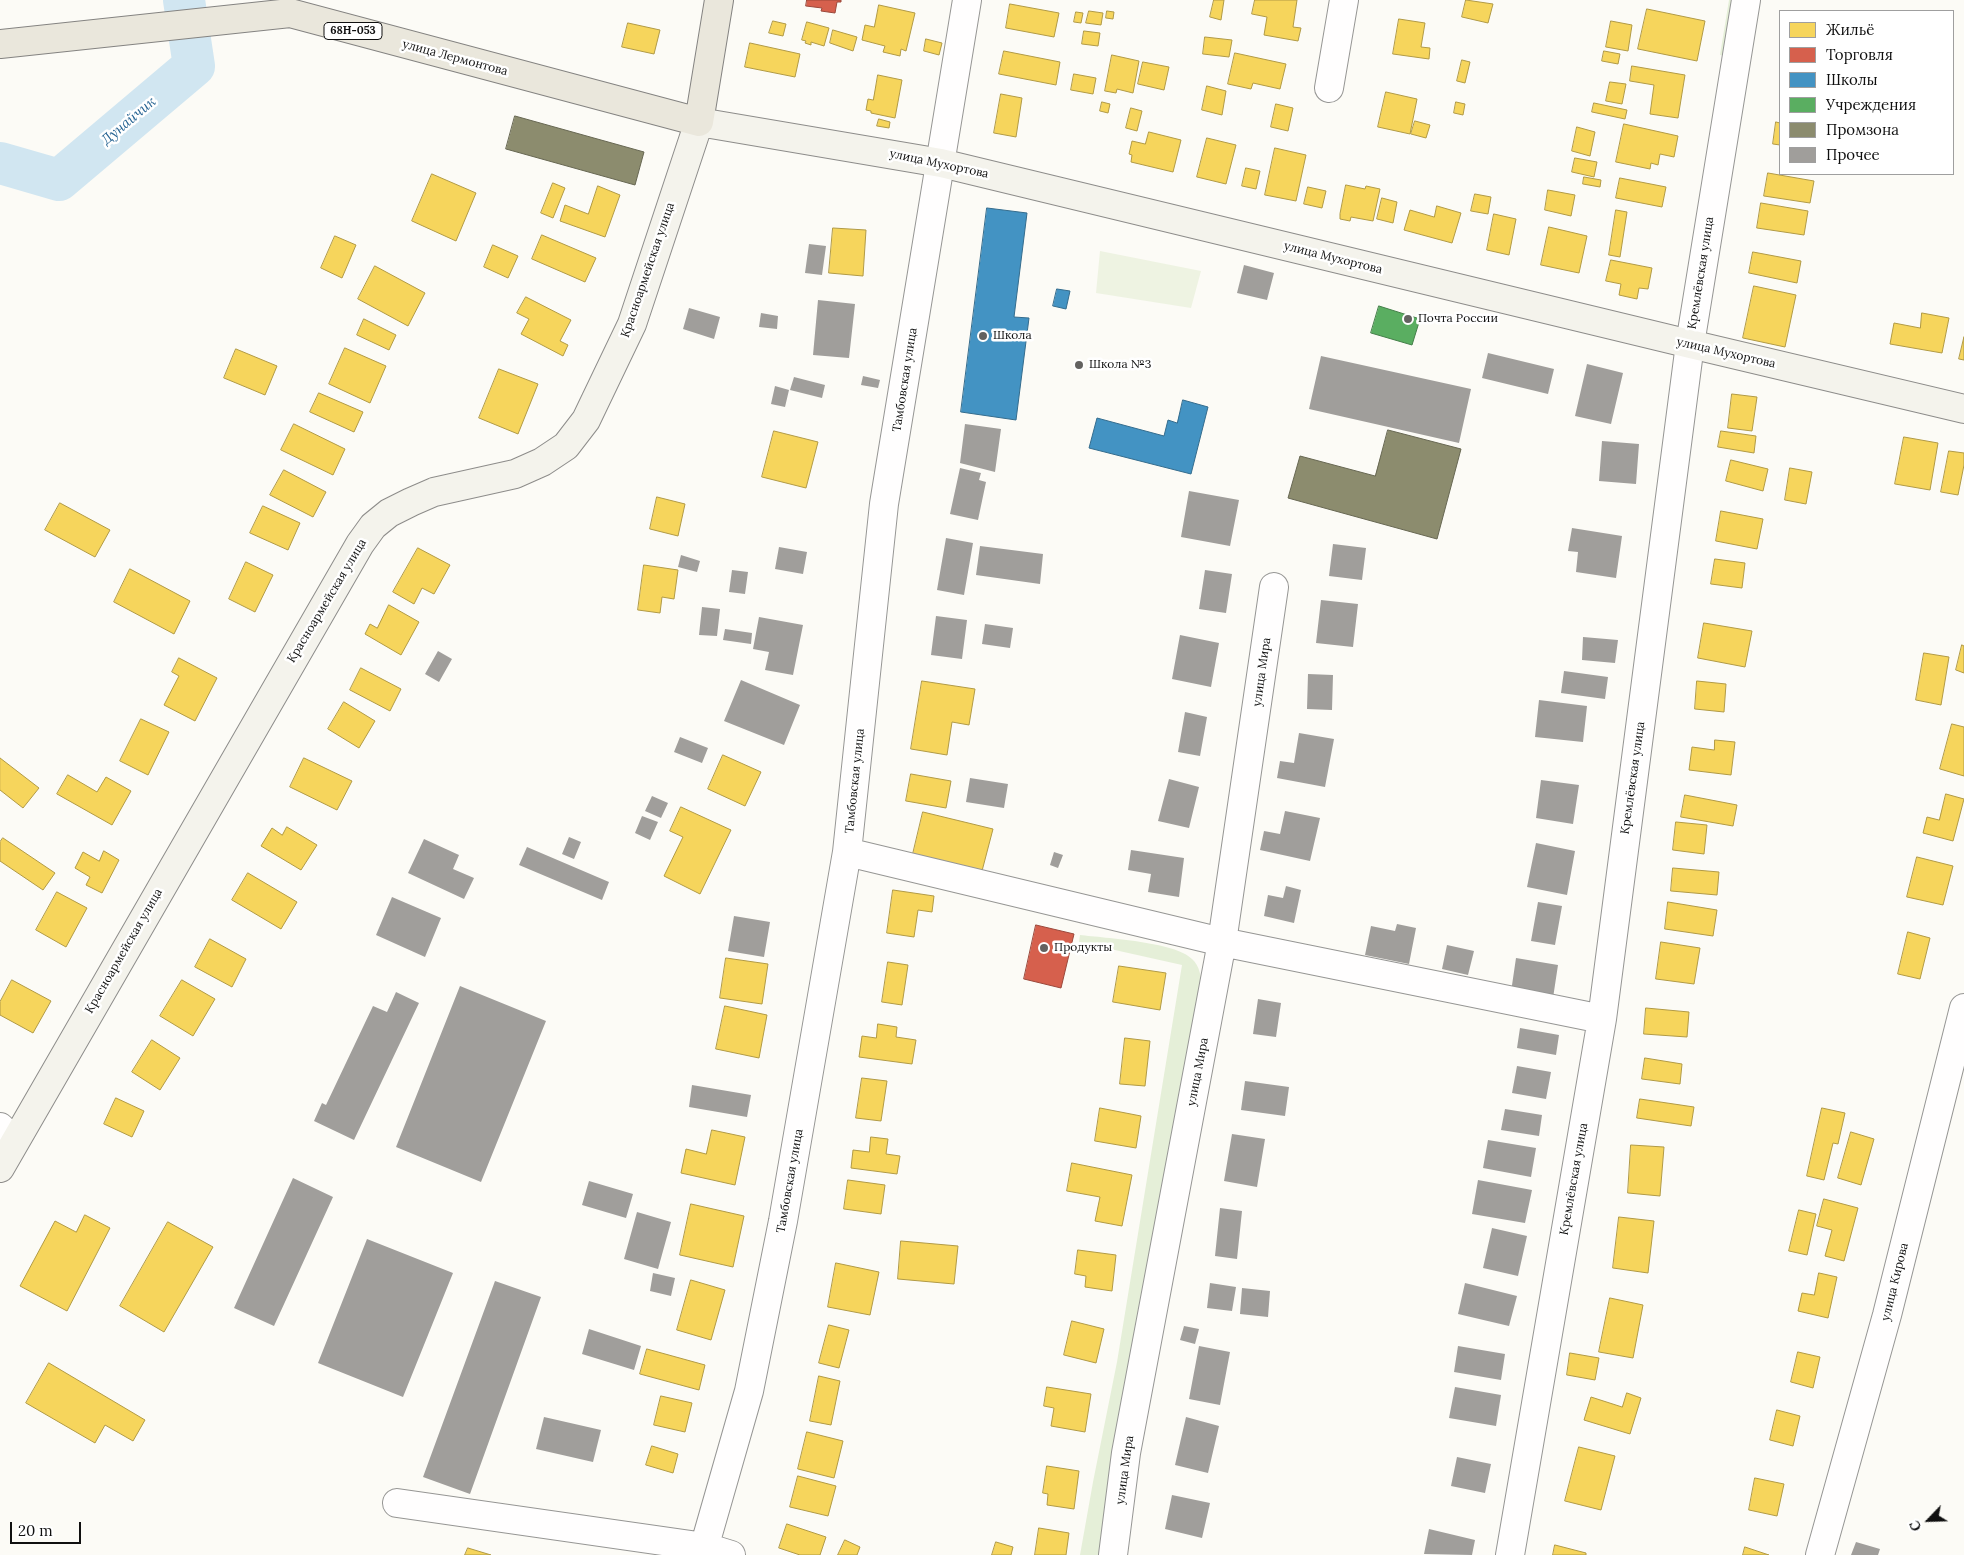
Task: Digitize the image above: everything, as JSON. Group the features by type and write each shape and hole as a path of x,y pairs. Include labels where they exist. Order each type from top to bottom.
{"main road":[{"name":"Красноармейская улица","path":"699,122 719,0"},
{"name":"улица Лермонтова","path":"0,44 290,7 699,122"}],"street":[{"name":"Тамбовская улица","path":"704,1551 749,1391 783,1220 847,852 884,504 967,0"},
{"path":"1329,88 1344,0"},
{"name":"Кремлёвская улица","path":"1510,1555 1602,1018 1690,344 1746,0"},
{"name":"улица Мухортова","path":"699,122 940,163 1964,409"},
{"name":"Красноармейская улица","path":"0,1168 7,1134 360,544 373,526 389,513 434,492 515,474 542,462 566,446 586,420 632,324 699,122"},
{"name":"улица Мира","path":"1113,1555 1126,1453 1222,942 1274,587"},
{"path":"847,852 1222,942 1602,1018"},
{"name":"улица Кирова","path":"1820,1555 1887,1315 1964,1008"},
{"path":"396,1503 731,1555"}],"green space":[{"path":"1729,0 1739,0 1726,56 1720,55"},
{"path":"1100,251 1201,271 1191,308 1096,293"},
{"path":"1080,935 1139,942 1171,948 1184,953 1197,965 1202,987 1106,1555 1080,1555 1117,1362 1182,965 1079,942"}],"building: Жильё":[{"path":"1214,0 1224,0 1221,20 1210,17"},
{"path":"1255,0 1297,0 1293,27 1301,28 1298,41 1264,35 1267,17 1252,14"},
{"path":"1466,0 1493,4 1488,23 1462,17"},
{"path":"1010,4 1059,13 1054,37 1006,28"},
{"path":"879,5 915,13 906,51 901,49 900,56 883,52 885,46 862,40 865,25 874,27"},
{"path":"1647,9 1705,21 1697,61 1638,49"},
{"path":"1089,11 1103,13 1101,25 1086,23"},
{"path":"1107,11 1114,12 1113,19 1106,18"},
{"path":"1076,12 1083,13 1081,23 1074,22"},
{"path":"1399,19 1425,23 1421,47 1430,48 1429,59 1393,54"},
{"path":"773,21 786,24 783,36 769,33"},
{"path":"1611,21 1632,25 1628,51 1606,47"},
{"path":"807,22 829,28 824,46 811,42 811,45 802,40"},
{"path":"628,23 660,30 654,54 622,47"},
{"path":"833,30 857,37 853,51 830,43"},
{"path":"1084,31 1100,33 1098,46 1082,44"},
{"path":"1205,37 1232,40 1229,57 1203,54"},
{"path":"926,39 942,43 939,55 924,51"},
{"path":"750,43 800,54 795,77 745,67"},
{"path":"1004,51 1060,62 1056,85 999,74"},
{"path":"1604,51 1620,54 1618,64 1602,61"},
{"path":"1235,53 1286,64 1280,89 1253,83 1251,89 1228,84"},
{"path":"1112,55 1139,61 1133,93 1117,89 1116,93 1105,91"},
{"path":"1462,60 1470,62 1465,83 1457,81"},
{"path":"1143,62 1169,67 1164,90 1138,84"},
{"path":"1632,66 1685,75 1678,118 1650,114 1654,85 1630,81"},
{"path":"1074,74 1096,78 1093,94 1071,90"},
{"path":"878,75 902,80 895,118 871,113 871,111 866,110 868,99 873,100"},
{"path":"1610,82 1626,84 1622,104 1606,101"},
{"path":"1207,86 1226,91 1222,115 1202,110"},
{"path":"1386,92 1417,99 1410,134 1378,127"},
{"path":"1001,94 1022,98 1016,137 994,133"},
{"path":"1102,102 1110,104 1108,113 1100,111"},
{"path":"1456,102 1465,104 1463,115 1454,113"},
{"path":"1594,103 1627,110 1625,119 1592,112"},
{"path":"1276,104 1293,108 1288,131 1271,127"},
{"path":"1131,108 1142,111 1137,131 1126,128"},
{"path":"879,119 890,122 889,128 877,126"},
{"path":"1415,121 1430,125 1426,138 1411,134"},
{"path":"1776,122 1779,123 1779,145 1773,144"},
{"path":"1624,124 1678,136 1674,157 1660,154 1658,165 1651,163 1650,169 1616,162"},
{"path":"1577,127 1595,132 1590,156 1572,151"},
{"path":"1149,132 1181,140 1173,172 1131,162 1132,155 1129,154 1132,141 1145,144"},
{"path":"1207,138 1236,145 1226,184 1197,177"},
{"path":"1275,148 1306,155 1296,201 1265,195"},
{"path":"1575,158 1597,162 1594,177 1572,172"},
{"path":"1246,168 1260,171 1256,189 1242,186"},
{"path":"1768,173 1814,181 1810,203 1764,196"},
{"path":"432,174 476,193 456,241 412,221"},
{"path":"1584,177 1601,180 1600,187 1583,184"},
{"path":"1620,178 1666,187 1662,207 1616,198"},
{"path":"553,183 565,188 553,218 541,213"},
{"path":"1346,185 1365,189 1366,186 1380,189 1373,221 1351,217 1350,221 1340,219"},
{"path":"598,186 620,195 605,237 560,221 565,205 588,214"},
{"path":"1308,187 1326,191 1322,208 1304,204"},
{"path":"1548,190 1575,195 1571,216 1545,210"},
{"path":"1475,194 1491,197 1488,214 1471,211"},
{"path":"1382,198 1397,202 1393,223 1377,219"},
{"path":"1761,203 1808,211 1804,235 1757,228"},
{"path":"1437,206 1461,213 1452,243 1404,230 1410,210 1434,217"},
{"path":"1616,210 1627,212 1620,257 1609,255"},
{"path":"1494,214 1516,219 1509,255 1487,250"},
{"path":"1549,227 1587,236 1579,273 1541,265"},
{"path":"833,228 866,230 863,276 829,273"},
{"path":"542,235 596,258 585,282 532,259"},
{"path":"335,236 356,245 342,278 321,268"},
{"path":"493,245 518,256 508,278 484,267"},
{"path":"1753,252 1801,261 1797,283 1749,273"},
{"path":"1611,260 1652,268 1648,289 1639,288 1637,299 1619,295 1621,284 1606,281"},
{"path":"375,266 425,293 408,326 358,299"},
{"path":"1754,286 1796,295 1785,347 1743,338"},
{"path":"526,297 571,320 560,341 568,345 563,356 521,334 529,319 517,313"},
{"path":"1922,313 1949,318 1942,353 1890,344 1894,323 1920,328"},
{"path":"364,319 396,335 389,350 357,335"},
{"path":"1964,337 1964,360 1959,359"},
{"path":"345,348 386,366 370,403 329,384"},
{"path":"236,349 277,366 265,395 224,378"},
{"path":"499,369 538,384 518,434 479,418"},
{"path":"319,393 363,412 354,432 310,412"},
{"path":"1732,394 1757,397 1752,431 1728,428"},
{"path":"294,424 345,449 333,475 281,450"},
{"path":"774,431 818,442 806,488 762,477"},
{"path":"1721,431 1756,436 1754,453 1718,447"},
{"path":"1904,437 1938,443 1930,490 1895,484"},
{"path":"1949,451 1964,453 1964,465 1958,495 1941,492"},
{"path":"1731,460 1768,469 1763,491 1726,481"},
{"path":"1790,468 1812,472 1806,504 1785,500"},
{"path":"284,470 326,492 313,517 270,495"},
{"path":"657,497 685,504 678,536 650,529"},
{"path":"60,503 110,530 95,557 45,530"},
{"path":"263,506 300,523 288,550 250,533"},
{"path":"1721,511 1763,519 1757,549 1716,541"},
{"path":"418,548 450,565 434,594 422,588 414,604 393,592"},
{"path":"1715,559 1745,563 1742,588 1711,584"},
{"path":"246,562 273,575 255,612 229,599"},
{"path":"644,565 678,570 674,599 662,597 660,613 638,610"},
{"path":"130,569 190,601 174,634 114,602"},
{"path":"389,605 419,622 401,655 365,634 370,624 377,628"},
{"path":"1704,623 1752,631 1745,667 1698,658"},
{"path":"1962,645 1964,646 1964,673 1956,670"},
{"path":"1924,653 1949,657 1941,705 1916,700"},
{"path":"179,658 217,678 195,721 164,705 179,676 172,672"},
{"path":"361,668 401,689 390,711 350,690"},
{"path":"922,681 975,689 969,725 952,722 947,755 911,749"},
{"path":"1697,681 1726,684 1724,712 1695,709"},
{"path":"344,702 375,721 359,748 328,729"},
{"path":"141,719 169,732 148,775 120,761"},
{"path":"1952,724 1964,727 1964,776 1940,769"},
{"path":"1715,740 1735,742 1731,775 1689,770 1692,747 1714,750"},
{"path":"723,755 761,772 745,806 708,789"},
{"path":"0,758 39,788 23,808 0,790"},
{"path":"304,758 352,781 337,810 290,787"},
{"path":"911,774 951,781 946,808 906,801"},
{"path":"68,775 97,792 106,777 131,791 112,825 57,794"},
{"path":"1946,794 1964,799 1953,841 1923,833 1927,817 1939,820"},
{"path":"1685,795 1737,805 1733,826 1681,817"},
{"path":"681,807 731,830 700,894 664,876 683,837 670,831"},
{"path":"923,812 993,829 982,871 913,854"},
{"path":"1676,822 1707,825 1704,854 1673,850"},
{"path":"287,827 317,845 301,870 261,846 272,828 282,835"},
{"path":"3,838 55,873 43,890 0,861 0,842"},
{"path":"104,851 119,860 102,893 86,885 90,877 75,868 83,852 99,861"},
{"path":"1917,857 1953,866 1943,905 1907,897"},
{"path":"1673,868 1719,872 1717,895 1671,891"},
{"path":"248,873 297,902 281,929 232,900"},
{"path":"893,890 934,896 932,912 918,910 914,937 887,933"},
{"path":"57,892 87,908 66,947 36,930"},
{"path":"1668,902 1717,910 1713,936 1665,929"},
{"path":"1908,932 1930,938 1920,979 1898,974"},
{"path":"210,939 246,959 232,987 195,967"},
{"path":"1661,942 1700,948 1694,984 1656,979"},
{"path":"726,958 768,964 762,1004 720,998"},
{"path":"888,962 908,965 902,1005 882,1002"},
{"path":"1119,966 1166,973 1160,1010 1113,1002"},
{"path":"12,980 51,1001 33,1033 0,1015 0,1002"},
{"path":"182,980 215,999 193,1036 160,1016"},
{"path":"725,1006 767,1015 759,1058 716,1049"},
{"path":"1646,1008 1689,1012 1687,1037 1644,1034"},
{"path":"878,1024 897,1027 896,1037 916,1040 912,1064 859,1057 862,1036 876,1038"},
{"path":"1125,1038 1150,1041 1145,1086 1120,1084"},
{"path":"152,1040 180,1058 160,1090 132,1072"},
{"path":"1645,1058 1682,1064 1680,1084 1642,1079"},
{"path":"862,1078 887,1081 881,1121 856,1118"},
{"path":"116,1098 144,1111 132,1137 104,1124"},
{"path":"1640,1099 1694,1107 1691,1126 1637,1118"},
{"path":"1100,1108 1141,1116 1136,1148 1095,1141"},
{"path":"1822,1108 1845,1113 1838,1144 1833,1143 1824,1180 1807,1176"},
{"path":"712,1130 745,1137 735,1185 681,1173 686,1149 706,1154"},
{"path":"1851,1132 1874,1139 1861,1185 1838,1178"},
{"path":"871,1137 888,1139 886,1154 900,1156 897,1174 851,1168 853,1150 869,1152"},
{"path":"1631,1145 1664,1147 1660,1196 1628,1193"},
{"path":"1072,1163 1132,1175 1122,1226 1095,1221 1100,1197 1067,1191"},
{"path":"848,1180 885,1185 881,1214 844,1209"},
{"path":"1824,1199 1858,1208 1844,1261 1825,1256 1832,1230 1817,1226"},
{"path":"691,1204 744,1216 733,1267 680,1255"},
{"path":"1799,1210 1816,1214 1807,1255 1789,1251"},
{"path":"85,1215 110,1228 67,1311 20,1286 55,1221 76,1232"},
{"path":"1619,1217 1654,1221 1648,1273 1613,1268"},
{"path":"168,1222 213,1247 164,1332 120,1306"},
{"path":"901,1241 958,1246 954,1284 898,1279"},
{"path":"1078,1250 1116,1255 1112,1291 1085,1287 1086,1276 1075,1274"},
{"path":"836,1263 879,1272 870,1315 828,1307"},
{"path":"1819,1273 1837,1277 1828,1318 1798,1311 1802,1293 1814,1295"},
{"path":"691,1280 725,1290 711,1340 677,1330"},
{"path":"1610,1298 1643,1305 1633,1358 1599,1352"},
{"path":"1072,1321 1104,1329 1096,1363 1064,1355"},
{"path":"829,1325 849,1330 839,1368 819,1363"},
{"path":"647,1349 705,1365 699,1390 640,1374"},
{"path":"1798,1352 1820,1357 1813,1388 1791,1382"},
{"path":"1570,1353 1599,1358 1595,1380 1567,1375"},
{"path":"49,1363 145,1420 133,1441 105,1425 95,1443 26,1403"},
{"path":"819,1376 840,1381 831,1425 810,1421"},
{"path":"1047,1387 1091,1394 1085,1432 1051,1426 1054,1408 1044,1406"},
{"path":"1627,1393 1641,1398 1630,1434 1584,1420 1591,1397 1622,1407"},
{"path":"661,1396 692,1403 685,1432 654,1425"},
{"path":"1777,1410 1800,1416 1793,1446 1770,1440"},
{"path":"807,1432 843,1441 834,1478 798,1469"},
{"path":"652,1446 678,1454 673,1473 646,1465"},
{"path":"1579,1447 1615,1456 1601,1510 1565,1501"},
{"path":"1047,1466 1079,1471 1074,1509 1047,1505 1048,1494 1043,1493"},
{"path":"798,1476 836,1486 828,1516 790,1507"},
{"path":"1755,1478 1784,1484 1777,1516 1749,1510"},
{"path":"787,1524 826,1537 820,1555 800,1555 779,1548"},
{"path":"1039,1528 1069,1533 1066,1555 1035,1555"},
{"path":"845,1540 860,1547 857,1555 838,1555"},
{"path":"996,1542 1013,1547 1011,1555 992,1555"},
{"path":"1555,1545 1586,1553 1586,1555 1553,1555"},
{"path":"1745,1547 1769,1555 1743,1555"},
{"path":"468,1548 491,1555 465,1555"}],"building: Торговля":[{"path":"807,0 841,0 841,2 837,2 835,13 821,11 822,8 806,6"},
{"path":"1036,925 1074,934 1061,988 1024,979"}],"building: Школы":[{"path":"987,208 1027,213 1014,317 1029,318 1016,420 961,412"},
{"path":"1057,289 1070,291 1066,309 1053,306"},
{"path":"1183,400 1208,407 1191,474 1089,448 1097,418 1164,436 1168,420 1177,423"}],"building: Учреждения":[{"path":"1379,306 1420,319 1412,345 1371,333"}],"building: Промзона":[{"path":"515,116 644,152 635,185 506,149"},
{"path":"1388,430 1461,449 1437,539 1288,498 1300,456 1375,476"}],"building: Прочее":[{"path":"809,244 826,246 822,275 805,273"},
{"path":"1244,265 1274,273 1267,300 1237,293"},
{"path":"818,300 855,304 849,358 813,355"},
{"path":"689,308 720,317 714,339 683,329"},
{"path":"761,313 778,316 777,329 759,327"},
{"path":"1488,353 1554,369 1548,394 1482,378"},
{"path":"1321,356 1471,389 1459,443 1309,409"},
{"path":"1587,364 1623,373 1611,424 1575,416"},
{"path":"863,376 880,380 878,388 861,385"},
{"path":"794,377 825,385 822,398 790,390"},
{"path":"775,386 789,390 785,407 771,404"},
{"path":"965,424 1001,429 995,472 960,463"},
{"path":"1602,441 1639,444 1636,484 1599,481"},
{"path":"960,468 981,473 979,480 986,482 978,520 950,514"},
{"path":"1189,491 1239,500 1230,546 1181,537"},
{"path":"1572,528 1622,536 1616,578 1576,572 1578,552 1568,551"},
{"path":"946,538 973,543 964,595 937,590"},
{"path":"1333,544 1366,548 1362,580 1329,576"},
{"path":"980,546 1043,554 1040,584 976,575"},
{"path":"779,547 807,552 803,574 775,569"},
{"path":"681,555 700,561 697,572 678,567"},
{"path":"732,570 748,572 745,594 729,592"},
{"path":"1205,570 1232,574 1226,613 1199,609"},
{"path":"1321,600 1358,604 1353,647 1316,643"},
{"path":"702,607 720,609 717,636 699,635"},
{"path":"936,616 967,620 962,659 931,655"},
{"path":"759,617 803,625 793,675 765,670 769,652 753,649"},
{"path":"985,624 1013,628 1010,648 982,644"},
{"path":"725,629 752,633 751,644 723,640"},
{"path":"1180,635 1219,643 1211,687 1172,679"},
{"path":"1583,637 1618,640 1615,663 1582,660"},
{"path":"438,651 452,659 439,682 425,674"},
{"path":"1564,671 1608,677 1605,699 1561,693"},
{"path":"1308,674 1333,675 1332,710 1307,709"},
{"path":"741,680 800,705 784,745 724,721"},
{"path":"1539,700 1587,706 1583,742 1535,737"},
{"path":"1185,712 1207,717 1200,756 1178,752"},
{"path":"1299,733 1334,739 1325,787 1277,778 1280,761 1294,763"},
{"path":"680,737 708,748 702,763 674,752"},
{"path":"970,778 1008,784 1004,808 966,802"},
{"path":"1169,779 1199,787 1189,828 1158,821"},
{"path":"1541,780 1579,785 1573,824 1536,818"},
{"path":"652,796 668,803 661,818 645,811"},
{"path":"1285,811 1320,818 1310,861 1260,850 1264,831 1280,834"},
{"path":"642,816 658,822 650,840 635,833"},
{"path":"569,837 581,842 574,859 562,854"},
{"path":"424,839 459,855 453,869 474,878 464,899 408,873"},
{"path":"1536,843 1575,851 1567,895 1527,887"},
{"path":"527,847 609,882 602,900 519,865"},
{"path":"1131,850 1184,858 1179,897 1148,892 1151,874 1128,870"},
{"path":"1054,852 1063,855 1058,868 1050,865"},
{"path":"1286,886 1301,890 1294,923 1264,916 1268,895 1283,898"},
{"path":"392,897 441,918 425,957 376,935"},
{"path":"1538,902 1562,906 1555,945 1531,941"},
{"path":"734,916 770,922 764,957 728,951"},
{"path":"1397,924 1416,928 1409,964 1365,955 1371,926 1395,931"},
{"path":"1447,945 1474,951 1468,975 1442,969"},
{"path":"1516,958 1558,965 1553,998 1511,992"},
{"path":"460,986 546,1021 481,1182 396,1147"},
{"path":"396,992 419,1003 354,1140 314,1121 322,1103 326,1105 373,1006 387,1012"},
{"path":"1258,999 1281,1003 1276,1037 1253,1034"},
{"path":"1520,1028 1559,1035 1556,1055 1517,1048"},
{"path":"1517,1066 1551,1072 1546,1099 1512,1093"},
{"path":"1245,1081 1289,1087 1285,1116 1241,1110"},
{"path":"692,1085 751,1095 747,1117 689,1107"},
{"path":"1505,1109 1542,1115 1539,1136 1501,1130"},
{"path":"1232,1134 1265,1139 1257,1187 1224,1181"},
{"path":"1488,1140 1536,1148 1531,1177 1483,1168"},
{"path":"293,1178 333,1197 274,1326 234,1308"},
{"path":"1478,1180 1532,1190 1525,1223 1472,1214"},
{"path":"589,1181 633,1194 626,1218 582,1205"},
{"path":"1220,1208 1242,1211 1237,1259 1215,1256"},
{"path":"637,1212 671,1222 658,1269 624,1259"},
{"path":"1492,1228 1527,1236 1518,1276 1483,1268"},
{"path":"367,1239 453,1273 403,1397 318,1363"},
{"path":"653,1273 675,1278 671,1296 650,1291"},
{"path":"495,1281 541,1297 470,1494 423,1477"},
{"path":"1210,1283 1236,1287 1232,1311 1207,1308"},
{"path":"1465,1283 1517,1296 1509,1326 1458,1314"},
{"path":"1242,1288 1270,1291 1268,1317 1240,1314"},
{"path":"1184,1326 1199,1329 1195,1344 1180,1340"},
{"path":"589,1329 641,1346 634,1370 582,1354"},
{"path":"1199,1346 1230,1352 1220,1405 1189,1399"},
{"path":"1458,1346 1505,1354 1501,1380 1454,1372"},
{"path":"1455,1387 1501,1395 1496,1426 1449,1418"},
{"path":"544,1417 601,1430 593,1462 536,1449"},
{"path":"1186,1417 1219,1426 1208,1473 1175,1465"},
{"path":"1457,1457 1491,1464 1485,1493 1451,1486"},
{"path":"1172,1495 1210,1503 1202,1538 1165,1529"},
{"path":"1429,1529 1475,1540 1472,1555 1424,1554"},
{"path":"1856,1542 1880,1549 1878,1555 1851,1555"}],"waterway":[{"name":"Дунайчик","path":"0,163 59,180 194,66 184,0"}],"place":[{"name":"Почта России","path":"1408,319"},
{"name":"Школа","path":"983,336"},
{"name":"Школа №3","path":"1079,365"},
{"name":"Продукты","path":"1044,948"}]}
